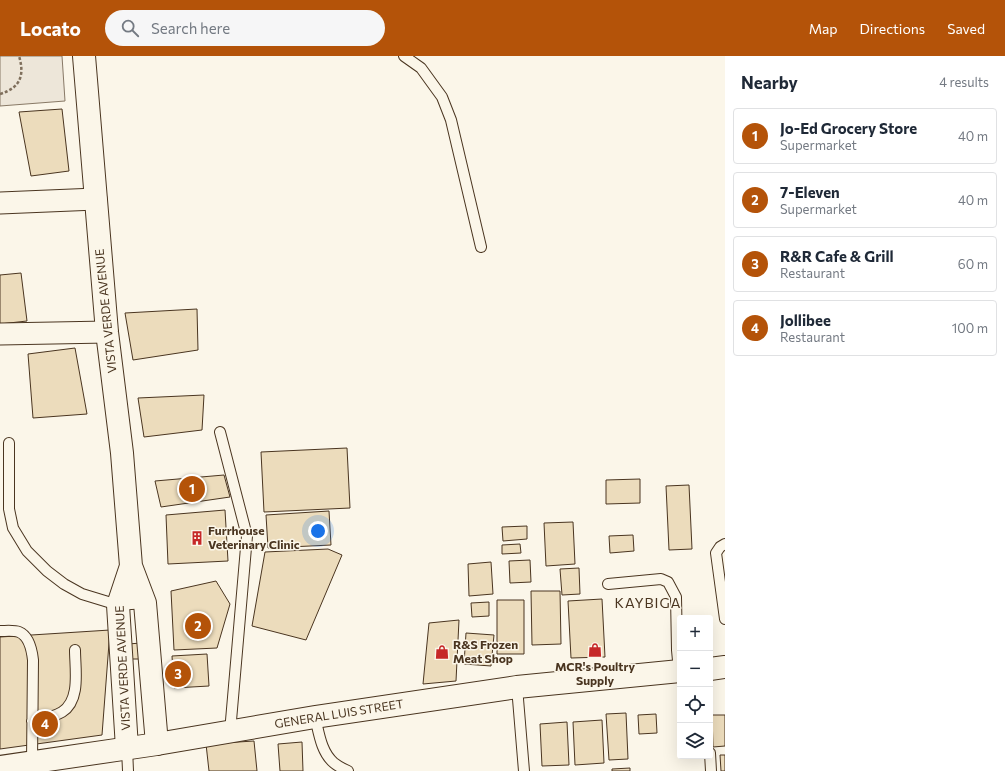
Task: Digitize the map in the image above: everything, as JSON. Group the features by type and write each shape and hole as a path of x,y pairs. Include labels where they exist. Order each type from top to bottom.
{"street":[{"name":"VISTA VERDE AVENUE","path":"84,56 107,332 122,454 131,566 145,603 157,744"},
{"path":"0,203 96,199"},
{"path":"0,334 107,332"},
{"name":"VISTA VERDE AVENUE","path":"127,748 118,605 131,566"},
{"path":"713,668 725,667"},
{"name":"GENERAL LUIS STREET","path":"0,767 157,744 315,717 517,687 677,671"}],"lane":[{"path":"404,56 421,68 442,97 451,120 481,247"},
{"path":"220,432 247,536 230,732"},
{"path":"9,442 9,509 13,528 27,551 47,571 64,584 82,594 118,605 145,603"},
{"path":"725,544 720,547 716,553 725,619"},
{"path":"608,584 661,579 668,582 676,597 677,651"},
{"path":"0,631 17,631 21,633 29,643 32,651 34,660 32,762"},
{"path":"32,722 61,713 70,706 75,684 75,650"},
{"path":"517,687 524,771"},
{"path":"315,717 320,740 325,752 334,763 348,771"},
{"path":"127,748 128,771"},
{"path":"710,759 711,771"}],"path":[{"path":"0,94 11,90 20,81 22,70 19,56"}],"shaded area":[{"path":"0,56 62,56 65,101 0,106"}],"building":[{"path":"62,109 69,171 31,176 19,112"},
{"path":"21,273 27,321 0,324 0,275"},
{"path":"197,309 198,350 133,360 125,313"},
{"path":"75,348 87,414 33,418 28,354"},
{"path":"204,395 202,430 144,437 138,398"},
{"path":"347,448 350,508 264,512 261,452"},
{"path":"224,475 230,497 161,507 155,481"},
{"path":"640,479 640,503 606,504 606,480"},
{"path":"689,485 692,549 669,550 666,486"},
{"name":"Furrhouse Veterinary Clinic","path":"225,510 228,561 168,564 166,515"},
{"path":"329,511 331,545 268,548 266,515"},
{"path":"573,522 575,564 546,566 544,523"},
{"path":"527,526 527,539 503,541 502,527"},
{"path":"633,535 634,551 610,553 609,536"},
{"path":"520,544 521,553 502,554 502,545"},
{"path":"328,549 342,555 306,640 252,626 265,552"},
{"path":"530,560 531,582 510,583 509,561"},
{"path":"491,562 493,594 469,596 468,564"},
{"path":"579,568 580,594 562,595 560,569"},
{"path":"216,581 230,604 217,648 174,650 171,591"},
{"path":"531,591 560,591 561,644 532,645"},
{"path":"602,599 605,657 571,658 568,601"},
{"path":"497,600 524,600 524,654 497,654"},
{"path":"489,602 489,616 472,617 471,603"},
{"name":"R&S Frozen Meat Shop","path":"459,620 456,681 423,684 429,623"},
{"path":"110,630 102,735 0,749 0,637"},
{"path":"466,633 494,635 491,666 464,664"},
{"path":"141,643 142,659 129,659 128,644"},
{"path":"207,654 209,686 174,688 172,656"},
{"path":"626,713 628,759 609,760 606,714"},
{"path":"656,714 657,733 639,734 638,715"},
{"path":"713,715 725,715 725,746 713,747"},
{"path":"602,720 604,763 575,765 573,722"},
{"path":"567,722 569,765 542,766 540,724"},
{"path":"254,741 257,771 209,771 206,744"},
{"path":"302,742 303,771 280,771 278,744"},
{"path":"720,755 725,755 725,771 721,771"},
{"path":"630,768 630,771 612,771 612,769"}],"place":[{"name":"Jo-Ed Grocery Store","path":"192,489"},
{"name":"Furrhouse Veterinary Clinic","path":"197,538"},
{"name":"7-Eleven","path":"198,626"},
{"name":"MCR's Poultry Supply","path":"595,650"},
{"name":"R&S Frozen Meat Shop","path":"442,652"},
{"name":"R&R Cafe & Grill","path":"178,674"},
{"name":"Jollibee","path":"45,724"}],"district":[{"name":"KAYBIGA","path":"648,603"}]}
